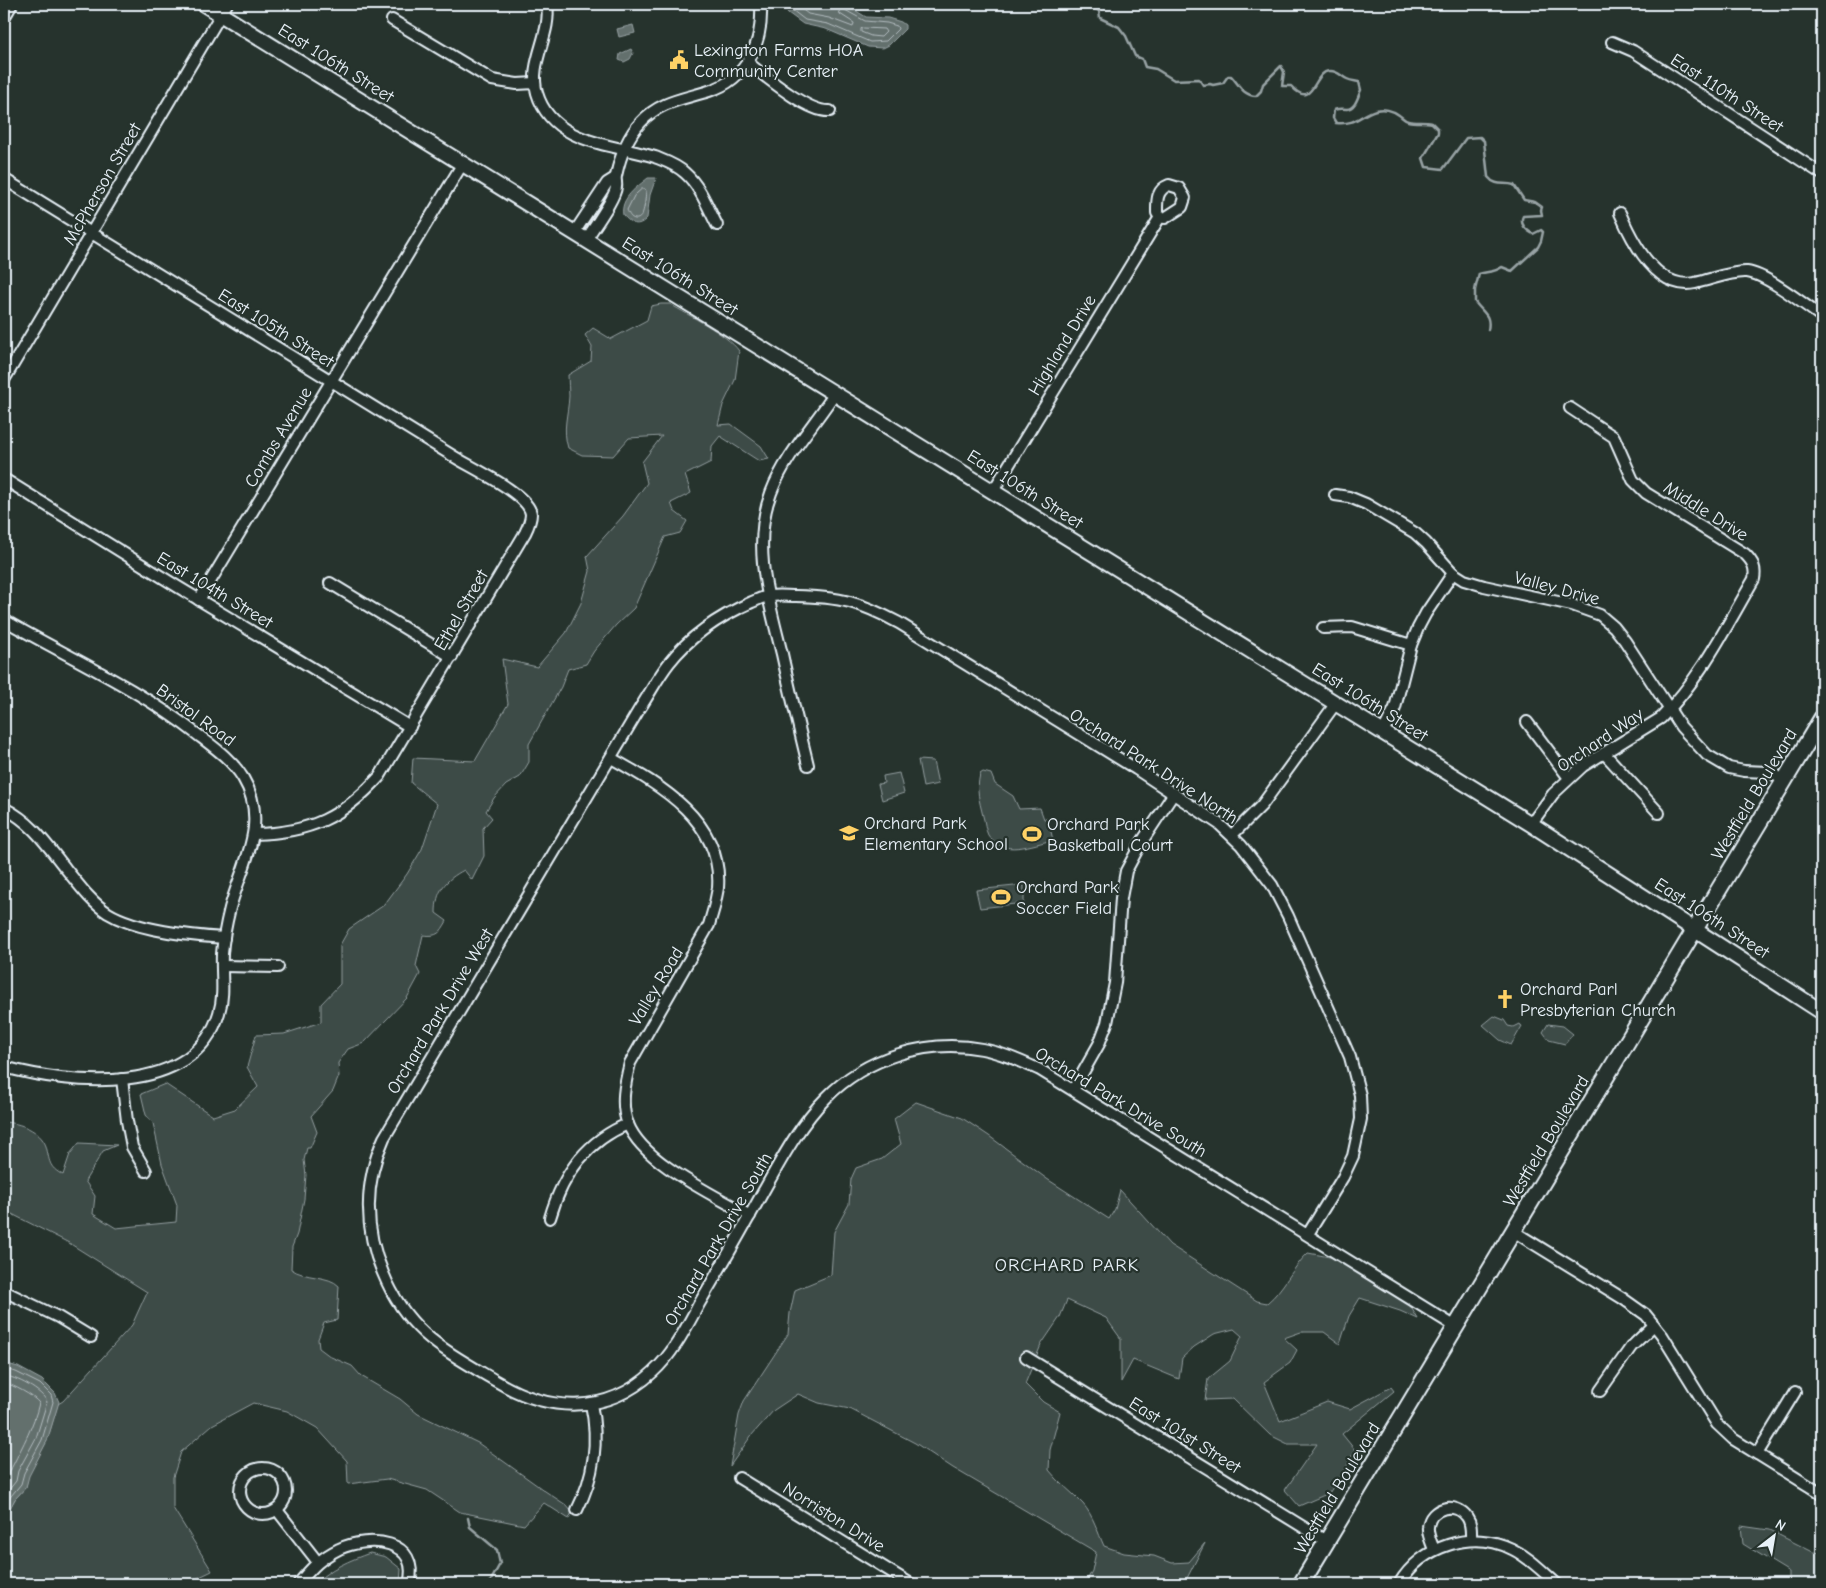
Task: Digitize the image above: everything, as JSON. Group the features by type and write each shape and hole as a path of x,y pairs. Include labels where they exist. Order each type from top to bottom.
{"main road":[{"name":"Westfield Boulevard","path":"1301,1584 1822,718"}],"street":[{"path":"4,18 12,4"},
{"name":"East 106th Street","path":"204,4 224,9 574,233 1531,824 1822,1012"},
{"path":"547,4 548,22 536,64 535,83 546,113 570,134 664,160 685,172 695,185 717,225"},
{"path":"586,240 616,188 615,178 624,149 634,130 650,113 668,102 711,91 738,73 747,62 759,38 762,21 761,4"},
{"name":"McPherson Street","path":"4,380 224,9"},
{"path":"392,20 492,80 517,84 535,83"},
{"name":"East 110th Street","path":"1612,42 1633,51 1822,174"},
{"path":"747,62 801,102 823,112 830,111"},
{"name":"Combs Avenue","path":"200,600 463,163"},
{"path":"574,233 607,183 615,178"},
{"name":"East 105th Street","path":"4,180 331,382 508,488 522,498 528,507"},
{"path":"1620,213 1629,233 1644,257 1660,274 1671,281 1690,284 1736,273 1754,274 1822,317"},
{"name":"Highland Drive","path":"993,491 1160,217"},
{"path":"808,765 764,581 762,540 765,517 772,492 789,461 835,393"},
{"name":"Middle Drive","path":"1570,408 1614,437 1633,480 1646,493 1746,554 1754,566 1754,579 1715,648 1670,709"},
{"name":"East 104th Street","path":"4,479 410,727"},
{"name":"Valley Drive","path":"1335,495 1361,501 1414,533 1426,543 1453,573 1472,583 1572,606 1600,615 1625,640 1687,735 1708,755 1721,765 1729,768 1773,773 1785,780"},
{"name":"Ethel Street","path":"254,834 277,834 317,824 351,805 380,776 525,533 530,523 531,515 528,507"},
{"path":"1383,732 1395,708 1412,645 1426,613 1453,573"},
{"path":"330,583 452,657"},
{"name":"Orchard Park Drive West","path":"591,1404 553,1404 515,1392 445,1350 419,1330 401,1309 383,1274 371,1237 368,1209 373,1167 384,1138 669,663 684,647 715,622 748,604 768,596"},
{"name":"Orchard Park Drive North","path":"768,596 836,598 876,611 907,627 1174,793 1232,835 1267,878 1288,916 1350,1056 1360,1094 1361,1119 1353,1156 1343,1177 1308,1234"},
{"name":"Bristol Road","path":"4,620 102,672 186,726 226,757 243,777 254,808 254,834 236,887 224,938 220,1010 213,1029 203,1044 192,1055 172,1068 161,1072 122,1079 93,1080 52,1077 31,1074 4,1066"},
{"path":"1323,628 1352,627 1412,645"},
{"path":"1232,835 1267,799 1336,703"},
{"name":"Orchard Way","path":"1531,824 1546,803 1569,778 1604,753 1661,718 1670,709"},
{"path":"1527,722 1569,778"},
{"path":"1604,753 1659,813"},
{"name":"Valley Road","path":"611,758 673,796 697,819 713,850 718,878 715,905 709,926 630,1063 624,1086 625,1111 628,1124 636,1139 650,1154 686,1179 750,1216"},
{"path":"1073,1090 1099,1044 1108,1017 1115,983 1121,898 1126,871 1141,843 1174,793"},
{"path":"4,808 16,814 34,829 88,896 109,913 137,925 224,938"},
{"path":"222,966 278,967"},
{"name":"Orchard Park Drive South","path":"591,1404 629,1390 651,1374 663,1361 694,1313 787,1152 821,1103 855,1074 916,1049 943,1046 968,1046 985,1049 1040,1070 1456,1327"},
{"path":"122,1079 132,1147 146,1171"},
{"path":"550,1218 559,1189 577,1162 598,1142 628,1124"},
{"path":"1513,1231 1638,1308 1654,1325 1717,1424 1733,1439 1822,1494"},
{"path":"4,1291 58,1317 91,1337"},
{"path":"1600,1391 1631,1347 1654,1325"},
{"name":"East 101st Street","path":"1026,1357 1326,1541"},
{"path":"1758,1454 1796,1392"},
{"path":"577,1510 587,1487 593,1464 595,1430 591,1404"},
{"path":"267,1468 278,1473 283,1478 286,1492 285,1499 277,1510 271,1513 259,1514 247,1509 243,1504 239,1491 240,1484 250,1471 267,1468"},
{"name":"Norriston Drive","path":"739,1478 911,1584"},
{"path":"1434,1550 1428,1527 1433,1516 1442,1509 1455,1508 1466,1515 1470,1526 1471,1540"},
{"path":"277,1510 318,1562"},
{"path":"1399,1584 1411,1568 1434,1550 1452,1543 1471,1540 1496,1543 1516,1550 1528,1558 1557,1584"},
{"path":"298,1584 318,1562 342,1548 373,1542 389,1543 405,1555 410,1570 409,1584"}],"shaded area":[{"path":"670,304 707,325 733,344 739,351 735,380 723,405 718,425 731,424 761,446 769,459 759,461 720,436 712,446 711,462 685,475 691,493 671,503 674,511 687,521 680,533 665,537 634,608 616,625 594,651 586,664 568,669 561,687 529,744 529,762 520,777 506,785 494,798 486,811 492,818 483,828 484,856 472,880 464,870 447,882 440,892 436,913 447,921 435,935 423,935 416,966 420,974 407,998 364,1043 348,1049 338,1063 339,1076 333,1091 311,1116 317,1132 310,1148 307,1148 304,1160 306,1175 304,1199 297,1234 292,1247 291,1269 329,1280 339,1286 337,1320 324,1323 318,1339 319,1348 331,1357 352,1366 361,1376 400,1399 418,1414 478,1443 566,1505 572,1512 569,1519 544,1503 524,1525 460,1512 427,1490 387,1479 348,1484 347,1461 317,1428 287,1411 253,1403 212,1425 181,1452 173,1477 173,1508 212,1571 185,1584 4,1584 4,1519 15,1499 26,1487 28,1476 47,1441 58,1404 63,1401 132,1325 147,1292 69,1243 4,1210 4,1122 29,1128 39,1136 46,1146 52,1166 63,1175 70,1154 79,1143 117,1145 103,1151 85,1181 95,1196 93,1214 116,1228 176,1222 177,1205 162,1164 153,1123 146,1115 141,1094 165,1084 213,1116 235,1109 258,1087 247,1067 256,1035 284,1034 321,1022 321,1004 340,984 340,945 349,929 384,905 407,874 422,849 437,804 411,783 413,758 475,761 508,704 502,659 537,667 566,633 581,603 590,571 587,556 623,516 647,483 642,462 662,436 629,438 613,456 582,455 568,448 565,428 569,396 568,375 591,361 592,347 585,335 593,328 611,339 647,320 651,306"},
{"path":"918,760 933,761 938,784 923,787"},
{"path":"983,772 991,774 995,784 1013,796 1019,809 1040,808 1044,819 1048,819 1053,840 1018,848 1001,846 994,842 987,833 978,795 980,774"},
{"path":"899,773 904,793 882,800 878,784 884,783 883,776"},
{"name":"Orchard Park Soccer Field","path":"1024,885 1024,903 980,908 976,890"},
{"path":"1494,1016 1504,1020 1508,1026 1513,1027 1519,1024 1522,1026 1511,1045 1500,1040 1483,1025"},
{"path":"1548,1024 1563,1026 1573,1034 1565,1044 1549,1040 1543,1032"},
{"path":"916,1102 962,1118 1047,1179 1109,1219 1115,1209 1120,1190 1170,1245 1257,1301 1267,1303 1308,1253 1335,1258 1409,1304 1418,1319 1360,1298 1349,1316 1340,1344 1324,1332 1301,1332 1284,1338 1297,1350 1290,1363 1264,1382 1280,1421 1327,1402 1350,1409 1391,1387 1394,1391 1342,1434 1355,1450 1344,1472 1329,1493 1299,1506 1285,1490 1317,1444 1288,1444 1270,1435 1233,1399 1205,1400 1208,1379 1230,1361 1242,1336 1234,1329 1214,1334 1194,1347 1182,1358 1179,1379 1133,1360 1121,1382 1121,1339 1106,1318 1067,1300 1060,1317 1041,1345 1025,1384 1043,1402 1060,1412 1050,1450 1049,1470 1087,1508 1104,1546 1124,1553 1154,1556 1172,1563 1189,1562 1205,1543 1184,1584 1085,1584 1092,1571 1096,1552 953,1468 915,1443 850,1409 819,1403 798,1394 774,1410 751,1436 730,1466 739,1415 744,1401 788,1334 795,1290 831,1275 834,1232 849,1204 851,1179 856,1168 882,1159 901,1144 894,1119"},
{"path":"1741,1526 1769,1530 1813,1552 1822,1553 1822,1584 1789,1584 1789,1572 1743,1544"},
{"path":"370,1553 386,1557 401,1569 400,1584 314,1584 340,1565"}],"water":[{"path":"782,4 845,4 866,17 888,18 901,22 905,25 905,29 889,45 883,48 868,47 826,29 803,24 788,13"},
{"path":"633,25 635,33 619,37 617,29"},
{"path":"631,49 633,53 630,59 624,62 619,60 620,54"},
{"path":"648,178 656,178 650,195 647,218 641,223 635,224 623,215 624,203 630,194"},
{"path":"4,1363 18,1367 42,1380 55,1393 59,1402 47,1441 29,1476 26,1487 15,1499 4,1519"}],"waterway":[{"path":"1086,4 1099,11 1100,18 1119,27 1126,36 1135,56 1142,59 1145,67 1156,69 1174,80 1199,79 1203,85 1213,85 1223,83 1228,76 1231,76 1247,94 1256,96 1261,91 1263,84 1281,66 1284,72 1282,86 1291,86 1299,93 1309,93 1320,77 1329,71 1334,71 1348,80 1359,82 1361,90 1353,106 1347,109 1334,110 1333,118 1336,123 1349,123 1370,112 1382,109 1397,113 1408,121 1432,123 1438,129 1438,133 1423,158 1426,167 1443,169 1466,138 1480,137 1484,141 1488,177 1497,183 1514,185 1524,200 1535,202 1542,207 1542,215 1523,216 1522,219 1524,226 1533,234 1541,230 1543,232 1538,247 1512,271 1502,267 1479,274 1475,290 1475,302 1488,318 1488,330"},
{"path":"468,1518 470,1527 497,1550 500,1564 489,1584"}],"place":[{"name":"Lexington Farms HOA Community Center","path":"679,60"},
{"name":"Orchard Park Elementary School","path":"849,833"},
{"name":"Orchard Park Basketball Court","path":"1032,834"},
{"name":"Orchard Park Soccer Field","path":"1001,897"},
{"name":"Orchard Parl Presbyterian Church","path":"1505,999"}],"district":[{"name":"ORCHARD PARK","path":"1067,1264"}]}
